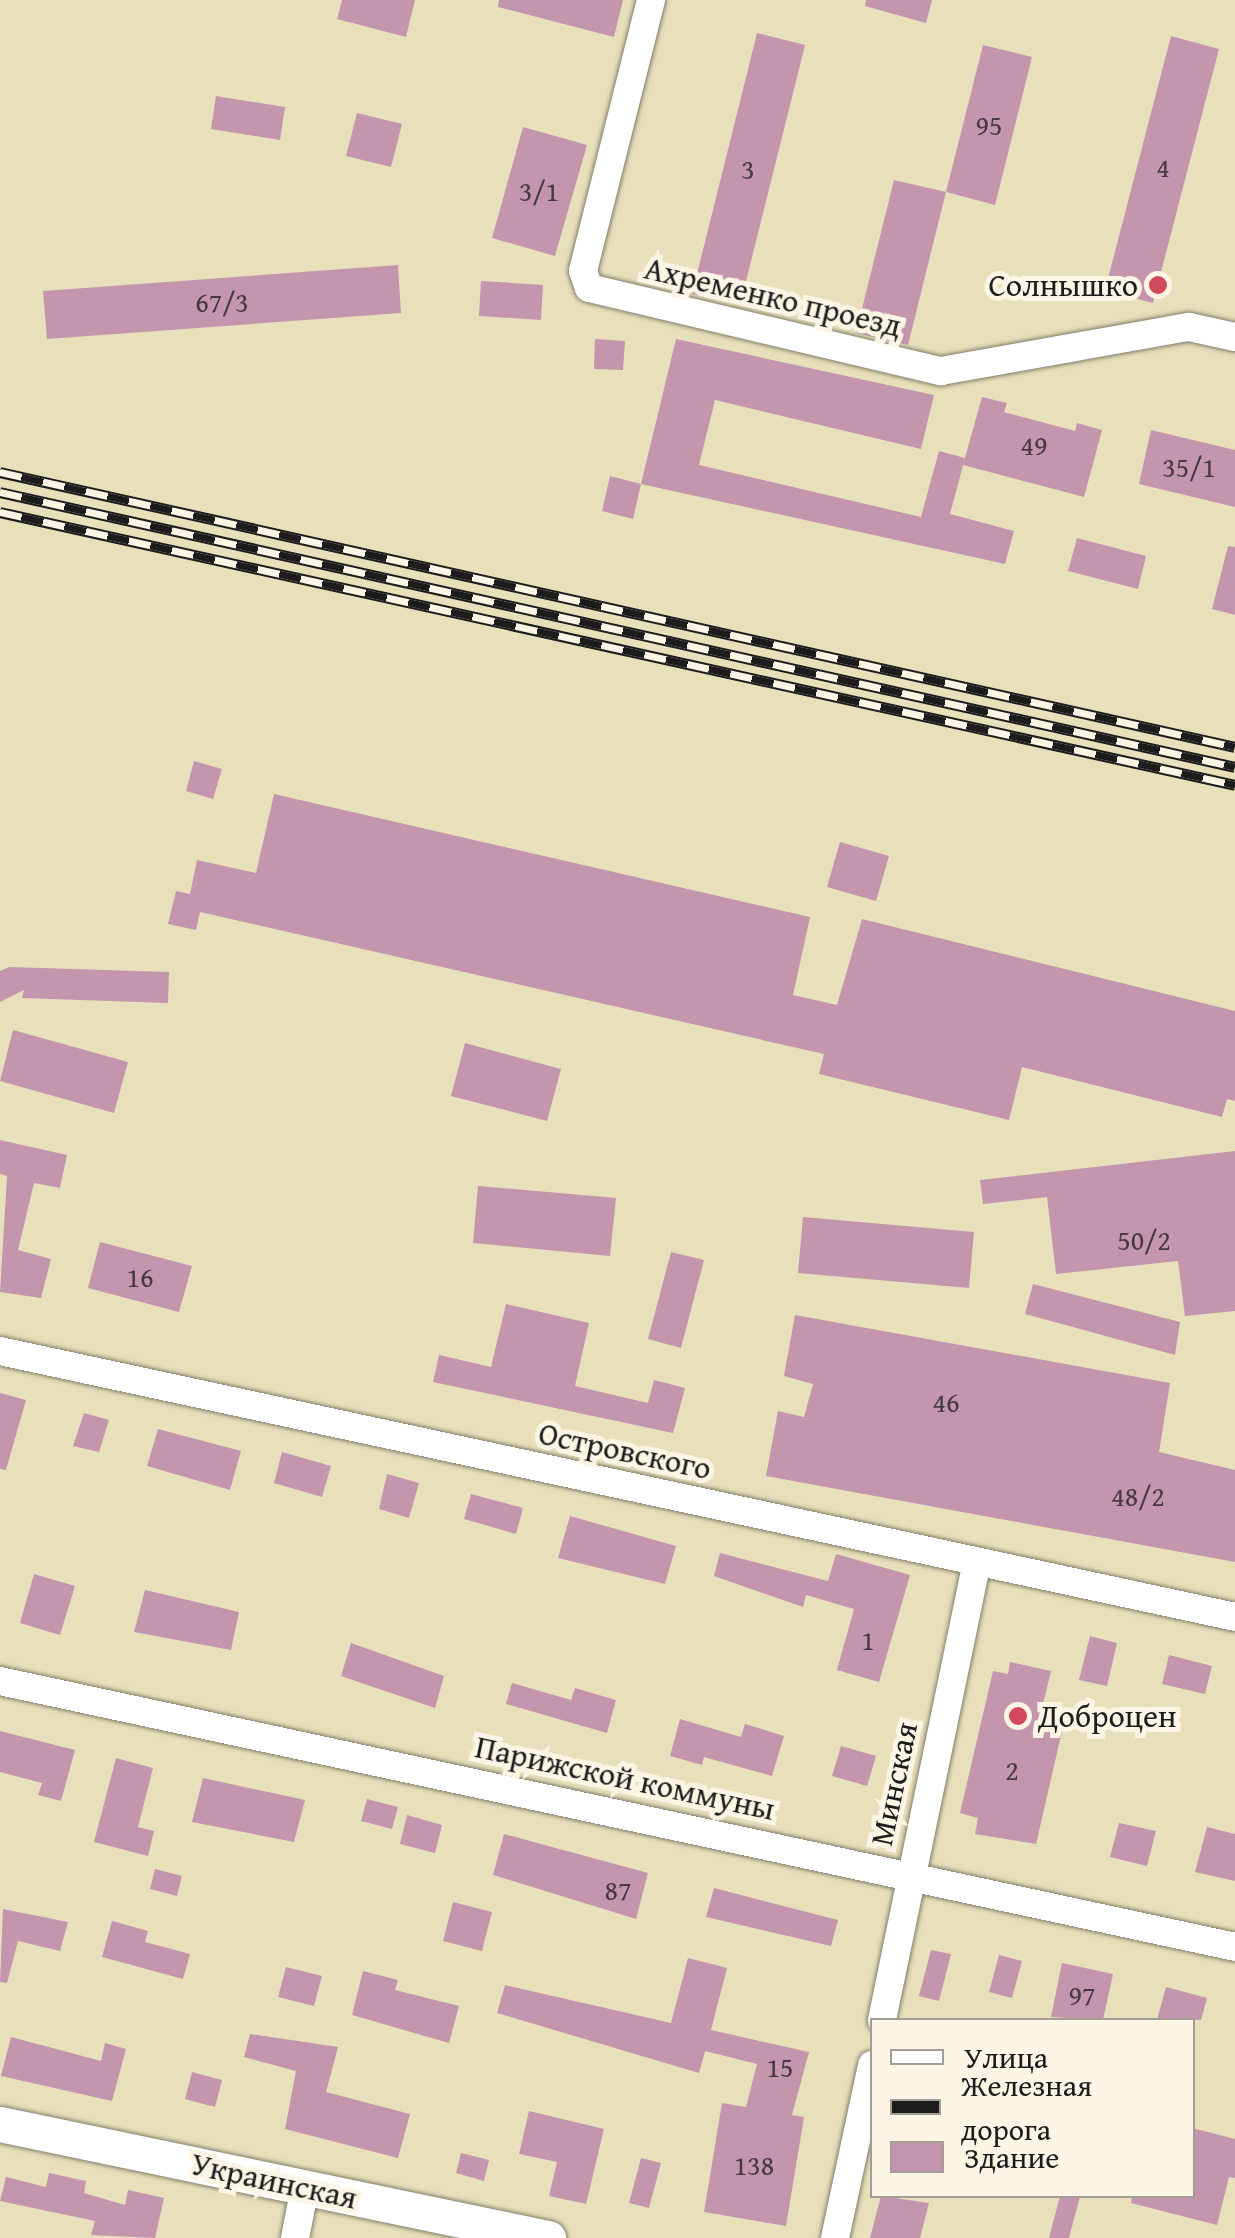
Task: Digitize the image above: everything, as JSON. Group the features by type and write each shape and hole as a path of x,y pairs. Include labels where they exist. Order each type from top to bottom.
{"street":[{"name":"Ахременко проезд","path":"651,0 583,271 589,288 942,371 1189,328 1235,337"},
{"name":"Островского","path":"0,1350 1235,1617"},
{"name":"Минская","path":"882,2018 976,1562"},
{"name":"Парижской коммуны","path":"0,1681 1235,1947"},
{"path":"835,2238 870,2074"},
{"name":"Украинская","path":"0,2124 548,2238"},
{"path":"295,2238 305,2187"}],"building":[{"path":"342,0 415,0 406,37 337,19"},
{"path":"499,0 623,0 614,37 498,7"},
{"path":"866,0 932,0 926,23 865,6"},
{"path":"757,33 805,45 740,305 692,294"},
{"path":"1171,36 1219,49 1153,303 1105,290"},
{"path":"983,45 1032,57 995,205 946,192"},
{"path":"216,96 285,107 280,140 211,129"},
{"path":"357,113 402,124 391,167 346,156"},
{"path":"523,127 587,145 555,256 492,238"},
{"path":"894,180 946,192 908,345 856,333"},
{"path":"398,265 401,313 47,339 43,291"},
{"path":"481,281 543,285 541,320 479,316"},
{"path":"595,339 625,341 623,370 594,369"},
{"path":"676,339 934,395 921,449 715,400 699,465 921,517 939,451 965,458 950,514 1014,531 1005,564 641,484"},
{"path":"982,397 1007,403 1004,412 1075,431 1077,423 1102,430 1084,497 963,465"},
{"path":"1151,430 1235,450 1235,507 1139,484"},
{"path":"610,476 641,484 633,519 602,511"},
{"path":"1077,538 1146,556 1138,589 1068,571"},
{"path":"1228,546 1235,547 1235,615 1212,609"},
{"path":"194,761 222,769 213,799 186,791"},
{"path":"274,794 810,917 793,995 837,1005 862,919 1235,1011 1235,1101 1227,1099 1222,1117 1022,1067 1009,1120 819,1074 824,1054 200,912 196,930 168,924 176,891 190,894 197,860 256,873"},
{"path":"840,842 889,856 876,901 827,887"},
{"path":"9,967 169,972 168,1003 22,998 24,990 0,1002 0,971"},
{"path":"13,1030 128,1062 114,1113 0,1081"},
{"path":"465,1043 561,1069 547,1121 451,1096"},
{"path":"0,1140 67,1155 60,1188 34,1183 18,1250 51,1259 41,1298 0,1292 7,1176 0,1174"},
{"path":"1235,1151 1235,1311 1185,1316 1178,1261 1056,1274 1047,1197 983,1204 980,1180"},
{"path":"478,1186 616,1198 610,1256 473,1243"},
{"path":"803,1217 974,1232 969,1288 798,1273"},
{"path":"100,1242 192,1266 179,1312 88,1288"},
{"path":"671,1252 704,1260 681,1348 648,1339"},
{"path":"1033,1284 1180,1322 1175,1355 1025,1314"},
{"path":"506,1304 589,1323 575,1386 648,1403 654,1380 685,1388 673,1433 433,1382 439,1355 491,1367"},
{"path":"795,1315 1170,1383 1159,1452 1235,1470 1235,1562 766,1476 778,1411 804,1417 813,1384 784,1376"},
{"path":"0,1393 26,1400 6,1470 0,1469"},
{"path":"84,1413 109,1420 99,1452 73,1446"},
{"path":"158,1429 241,1451 230,1490 147,1466"},
{"path":"282,1452 331,1466 322,1497 274,1483"},
{"path":"387,1474 419,1483 409,1518 379,1509"},
{"path":"471,1494 523,1508 516,1534 464,1519"},
{"path":"570,1516 676,1546 665,1584 558,1558"},
{"path":"720,1553 828,1581 836,1554 910,1575 879,1682 837,1670 854,1609 806,1595 803,1607 714,1576"},
{"path":"34,1574 75,1586 60,1635 20,1623"},
{"path":"145,1590 239,1612 231,1650 134,1632"},
{"path":"1090,1636 1117,1643 1107,1686 1079,1680"},
{"path":"351,1643 444,1676 435,1708 341,1676"},
{"path":"1169,1655 1212,1666 1205,1694 1162,1684"},
{"path":"1010,1662 1051,1671 1039,1721 1063,1727 1036,1844 975,1834 978,1818 960,1813 993,1671 1008,1674"},
{"path":"512,1683 571,1700 575,1688 616,1700 607,1733 506,1704"},
{"path":"680,1719 741,1737 745,1724 784,1736 772,1776 704,1757 702,1765 670,1756"},
{"path":"0,1731 75,1750 61,1801 38,1795 42,1783 0,1772"},
{"path":"841,1746 876,1756 867,1786 832,1776"},
{"path":"116,1758 153,1768 138,1827 154,1831 148,1856 94,1842"},
{"path":"203,1778 305,1800 294,1842 192,1822"},
{"path":"367,1799 398,1807 392,1829 361,1821"},
{"path":"407,1815 442,1825 435,1853 400,1844"},
{"path":"1119,1823 1156,1831 1147,1866 1110,1857"},
{"path":"1207,1827 1235,1834 1235,1881 1195,1872"},
{"path":"504,1834 648,1873 636,1919 493,1875"},
{"path":"155,1869 182,1876 177,1896 150,1889"},
{"path":"714,1888 838,1920 831,1946 706,1917"},
{"path":"453,1902 492,1912 482,1951 443,1941"},
{"path":"3,1909 68,1922 60,1951 18,1941 7,1983 0,1982"},
{"path":"112,1921 148,1931 145,1942 190,1954 183,1979 102,1957"},
{"path":"931,1950 951,1954 939,2001 919,1996"},
{"path":"999,1955 1022,1961 1012,1998 989,1992"},
{"path":"688,1958 727,1968 711,2030 809,2052 792,2115 804,2117 786,2226 704,2212 722,2103 746,2107 757,2064 705,2051 699,2073 497,2013 505,1985 671,2023"},
{"path":"1062,1963 1113,1974 1103,2018 1051,2017"},
{"path":"286,1967 322,1976 314,2006 278,1997"},
{"path":"363,1971 398,1980 395,1990 459,2006 449,2043 352,2015"},
{"path":"1166,1987 1207,1998 1201,2020 1158,2018"},
{"path":"250,2034 338,2047 326,2092 410,2114 398,2158 285,2129 296,2071 244,2057"},
{"path":"11,2037 101,2061 105,2043 126,2049 112,2101 1,2076"},
{"path":"192,2072 222,2080 215,2107 185,2099"},
{"path":"529,2111 604,2129 586,2204 549,2196 557,2162 519,2154"},
{"path":"1195,2129 1235,2139 1235,2178 1229,2177 1217,2225 1131,2203 1132,2198 1195,2198"},
{"path":"461,2153 489,2160 484,2181 456,2173"},
{"path":"641,2158 661,2163 649,2208 629,2203"},
{"path":"49,2173 86,2181 84,2193 125,2205 128,2190 164,2198 155,2238 91,2235 95,2221 0,2201 6,2177 46,2187"},
{"path":"880,2198 929,2203 920,2238 870,2238"},
{"path":"1059,2198 1079,2198 1069,2238 1049,2238"}],"railway":[{"path":"0,472 1235,747"},
{"path":"0,492 1235,767"},
{"path":"0,512 1235,785"}],"place":[{"name":"Солнышко","path":"1158,285"},
{"name":"Доброцен","path":"1018,1716"}]}
